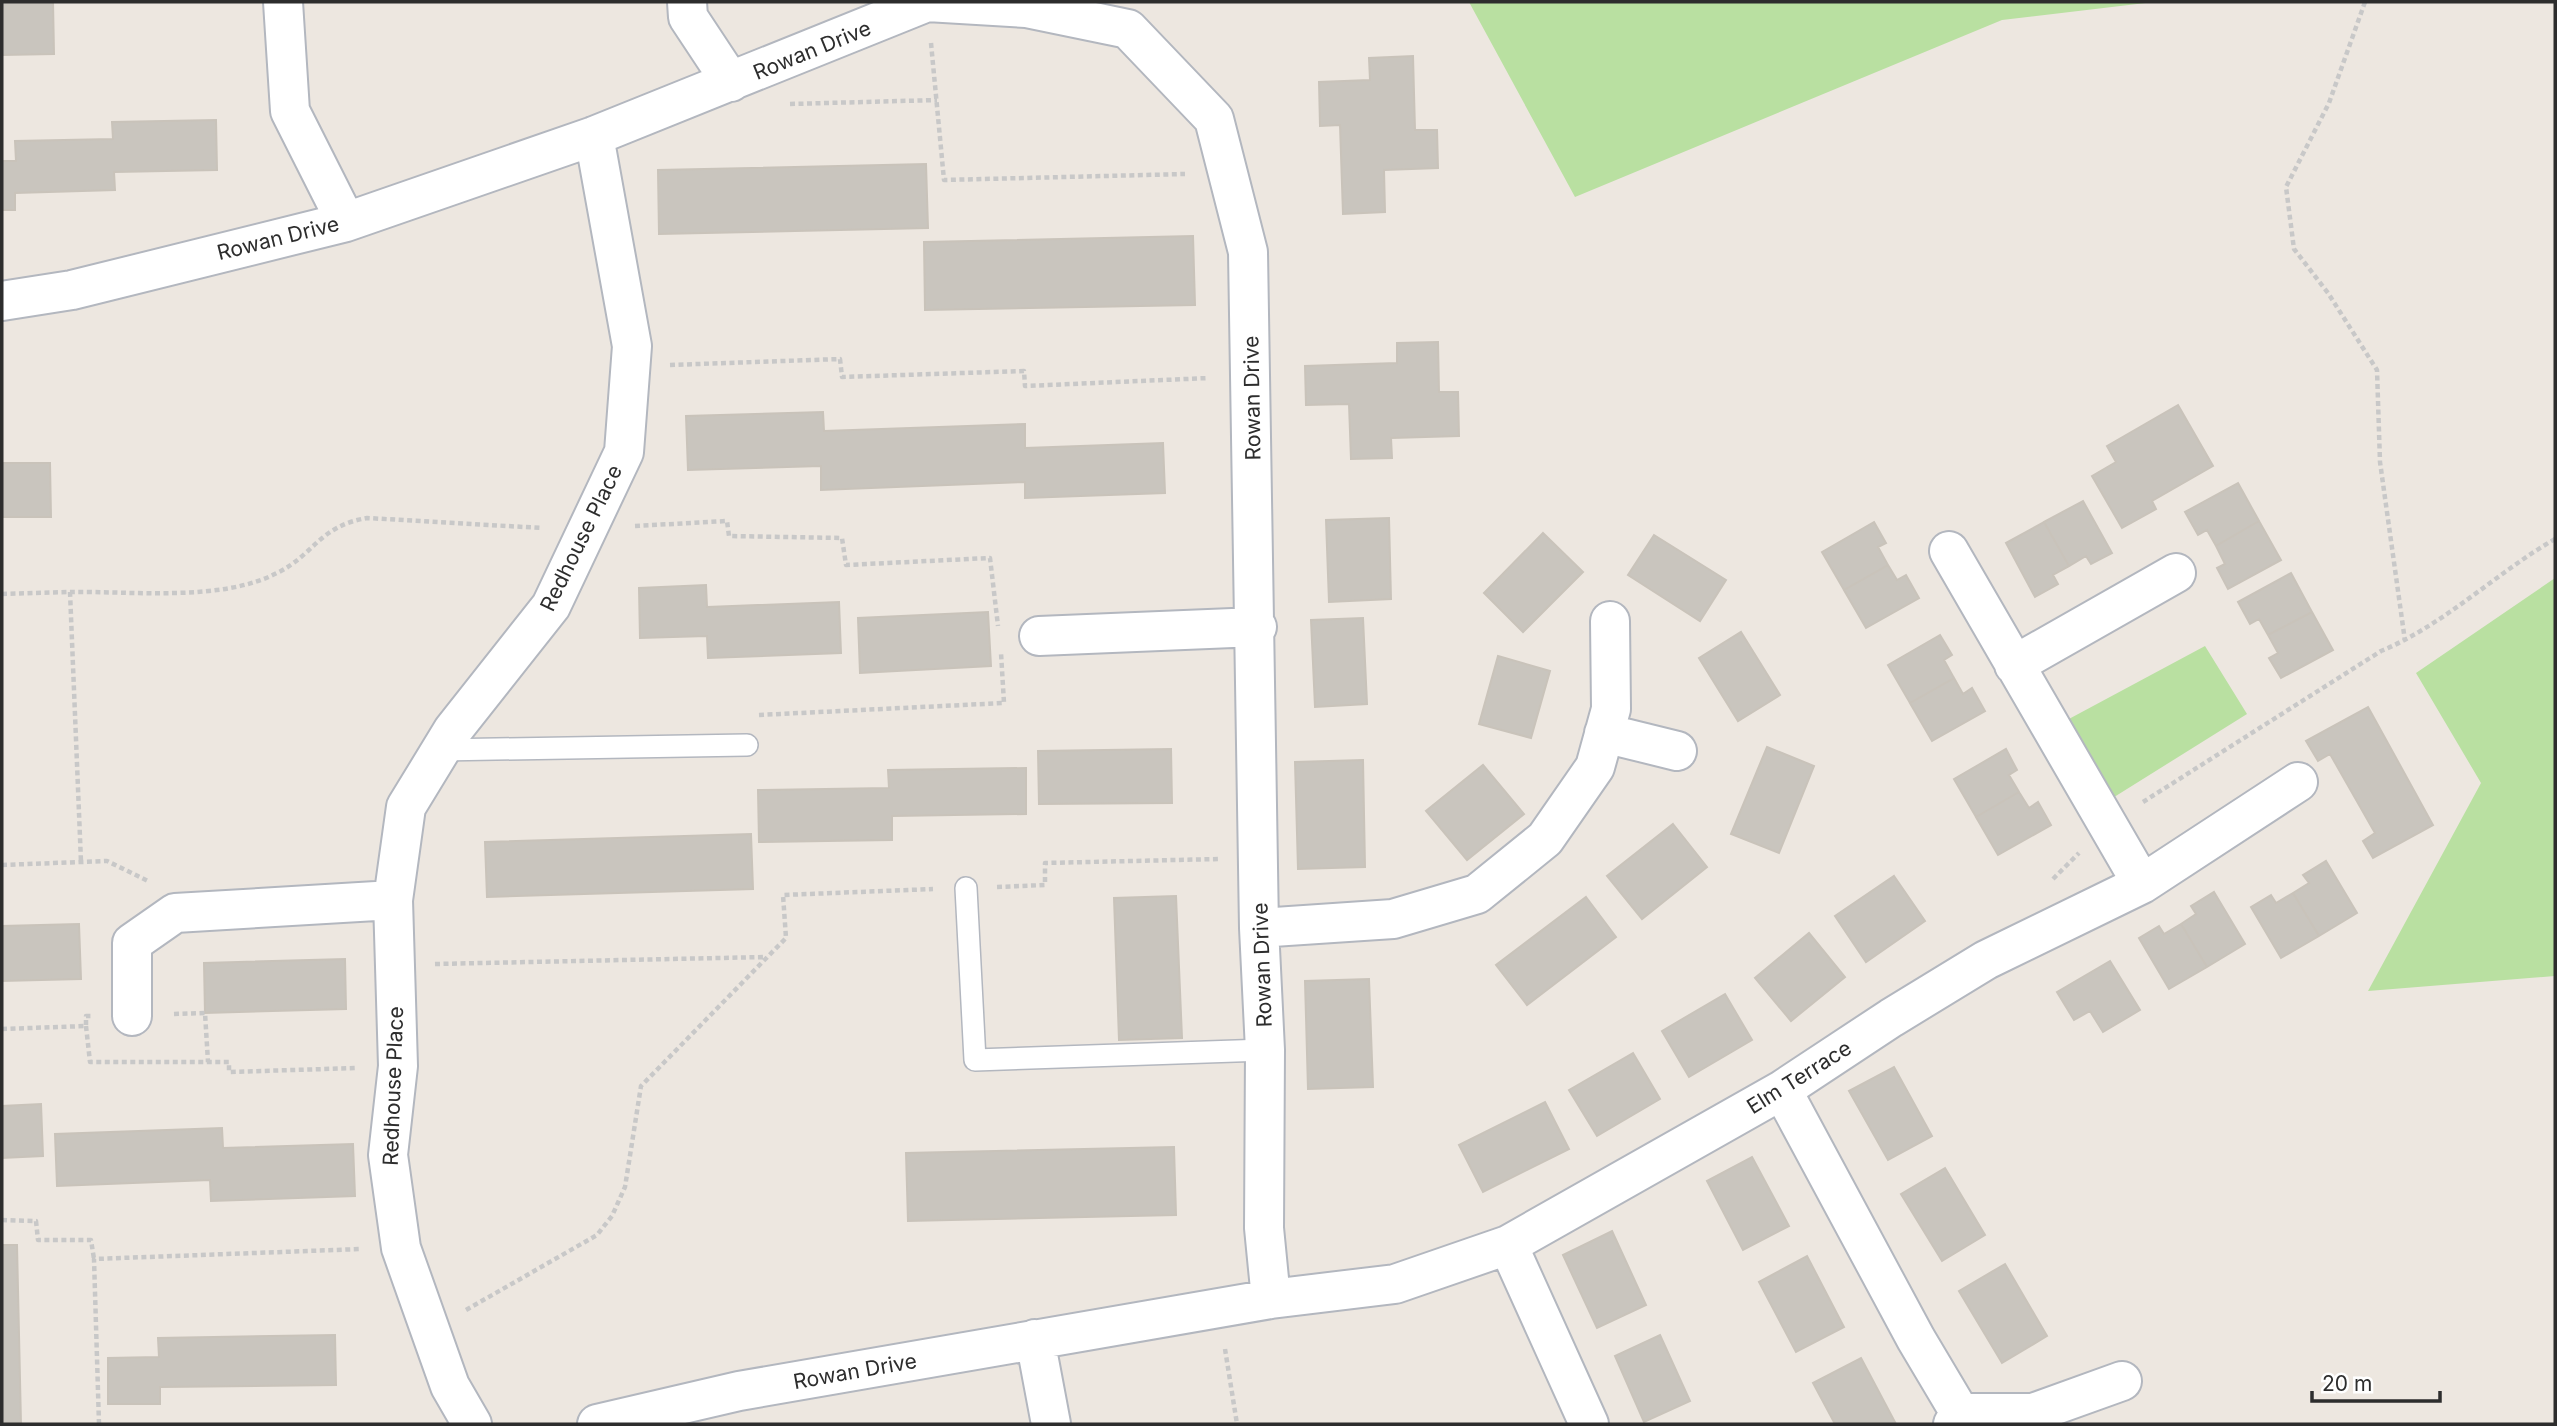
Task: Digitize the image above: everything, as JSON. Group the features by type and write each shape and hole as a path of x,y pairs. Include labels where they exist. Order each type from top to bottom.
{"street":[{"path":"283,2 290,111 346,222"},
{"path":"687,2 688,17 731,82"},
{"name":"Rowan Drive","path":"2,301 72,290 346,222 594,136 927,2 1026,8 1128,29 1214,120 1248,252 1257,627 1259,929 1265,1050 1264,1228 1270,1298 739,1391 597,1424"},
{"name":"Redhouse Place","path":"472,1424 450,1386 401,1248 388,1155 398,1066 393,900 406,807 440,750 551,606 624,452 632,346 594,136"},
{"path":"1949,551 2142,884"},
{"path":"2014,665 2176,573"},
{"path":"1259,929 1392,919 1477,894 1545,839 1595,767 1611,709 1610,621"},
{"path":"1039,636 1257,627"},
{"path":"1604,733 1677,751"},
{"name":"Elm Terrace","path":"1270,1298 1395,1284 1508,1245 1782,1090 1891,1018 1986,960 2142,884 2298,782"},
{"path":"132,1016 132,943 175,913 393,900"},
{"path":"1782,1090 1956,1419 2034,1413 2122,1381"},
{"path":"1508,1245 1589,1424"},
{"path":"1035,1339 1051,1424"}],"lane":[{"path":"440,750 747,745"},
{"path":"966,888 975,1060 1265,1050"}],"path":[{"path":"927,2 944,180 1228,173"},
{"path":"2365,2 2329,103 2286,187 2294,248 2328,293 2377,370 2380,462 2405,641"},
{"path":"788,104 937,100"},
{"path":"631,367 841,359 842,377 1024,371 1025,386 1251,376"},
{"path":"2053,880 2107,825 2381,650 2405,641 2524,557 2555,539"},
{"path":"2,594 70,592 81,862"},
{"path":"747,745 747,715 1004,703 1000,651"},
{"path":"430,1333 499,1288 597,1235 612,1216 625,1186 641,1086 786,938 783,895 1045,885 1045,863 1259,858"},
{"path":"2,865 107,861 168,892 175,913"},
{"path":"395,965 767,957"},
{"path":"86,1026 90,1062 229,1062 229,1072 398,1066"},
{"path":"2,1220 36,1221 38,1240 91,1240 94,1259 99,1424"},
{"path":"94,1259 401,1248"},
{"path":"1218,1307 1237,1424"}],"green space":[{"path":"1469,2 2154,2 2002,20 1575,197"},
{"path":"2555,578 2555,976 2368,991 2481,783 2416,673"},
{"path":"2205,646 2247,714 2111,799 2067,720"}],"building":[{"path":"2,2 53,2 54,54 2,55"},
{"path":"1413,56 1415,130 1437,130 1438,168 1384,170 1385,212 1343,214 1340,125 1320,126 1319,82 1370,80 1369,58"},
{"path":"216,120 217,170 114,172 115,190 15,193 15,210 2,210 2,161 16,161 15,141 113,139 112,122"},
{"path":"926,164 928,228 659,234 658,170"},
{"path":"1193,236 1195,305 925,310 924,242"},
{"path":"1438,342 1439,392 1458,392 1459,436 1391,438 1392,458 1351,459 1349,404 1306,405 1305,366 1397,363 1397,343"},
{"path":"2178,405 2213,466 2152,501 2156,509 2122,528 2092,476 2116,462 2107,446"},
{"path":"823,412 824,431 1025,424 1025,448 1163,443 1165,493 1025,498 1025,482 821,490 821,466 688,470 686,416"},
{"path":"2,463 50,463 51,517 2,517"},
{"path":"2238,483 2259,521 2216,546 2207,530 2198,535 2185,512"},
{"path":"2083,501 2112,553 2091,564 2086,556 2069,566 2044,522"},
{"path":"1389,518 1391,599 1329,602 1326,520"},
{"path":"2259,521 2281,560 2228,589 2217,568 2225,564 2216,546"},
{"path":"1874,522 1886,543 1878,547 1888,565 1844,590 1822,552"},
{"path":"2044,522 2069,566 2053,575 2058,584 2035,597 2006,543"},
{"path":"1543,533 1583,572 1523,632 1484,593"},
{"path":"1654,535 1726,580 1700,621 1628,575"},
{"path":"1888,565 1897,580 1906,575 1919,598 1866,628 1844,590"},
{"path":"2291,573 2312,612 2268,635 2259,619 2250,624 2238,602"},
{"path":"706,585 707,607 839,602 841,653 708,658 707,636 640,638 639,588"},
{"path":"988,612 991,666 860,673 858,618"},
{"path":"2312,612 2333,650 2281,678 2269,658 2278,653 2268,635"},
{"path":"1363,618 1367,704 1315,707 1311,620"},
{"path":"1741,632 1780,695 1738,721 1699,658"},
{"path":"1940,635 1952,655 1944,660 1954,678 1910,703 1888,665"},
{"path":"1498,656 1550,671 1531,738 1479,724"},
{"path":"1954,678 1963,694 1972,688 1985,711 1932,741 1910,703"},
{"path":"2368,707 2433,825 2373,858 2363,841 2375,833 2330,754 2318,761 2306,741"},
{"path":"1767,747 1814,766 1779,853 1731,834"},
{"path":"1171,749 1172,803 1039,804 1038,751"},
{"path":"2006,749 2017,770 2009,775 2019,792 1976,817 1954,779"},
{"path":"1363,760 1365,867 1298,869 1295,762"},
{"path":"1483,765 1524,814 1467,860 1426,811"},
{"path":"1026,768 1026,814 892,816 892,840 759,842 758,790 889,788 888,770"},
{"path":"2019,792 2029,808 2038,802 2051,825 1998,855 1976,817"},
{"path":"1673,824 1707,867 1642,919 1607,876"},
{"path":"751,834 753,889 487,897 485,842"},
{"path":"2326,861 2357,913 2319,936 2293,893 2309,883 2303,875"},
{"path":"1894,876 1925,921 1866,962 1835,916"},
{"path":"2214,892 2245,944 2207,967 2181,924 2196,914 2191,906"},
{"path":"2293,893 2319,936 2281,958 2251,907 2271,895 2276,903"},
{"path":"1176,896 1182,1038 1119,1040 1114,898"},
{"path":"1586,897 1616,937 1527,1005 1496,965"},
{"path":"79,924 81,979 2,981 2,926"},
{"path":"2181,924 2207,967 2169,989 2139,938 2159,926 2164,934"},
{"path":"1809,933 1845,977 1791,1021 1755,978"},
{"path":"345,959 346,1009 205,1013 204,963"},
{"path":"2110,961 2140,1010 2103,1032 2090,1011 2074,1020 2057,992"},
{"path":"1369,979 1373,1087 1308,1089 1305,981"},
{"path":"1725,994 1752,1040 1689,1077 1662,1031"},
{"path":"1633,1053 1660,1099 1597,1136 1569,1090"},
{"path":"1894,1067 1932,1136 1888,1160 1849,1091"},
{"path":"1545,1102 1569,1149 1483,1192 1459,1145"},
{"path":"41,1104 43,1156 2,1158 2,1106"},
{"path":"222,1128 223,1148 353,1144 355,1196 211,1201 210,1180 57,1186 55,1134"},
{"path":"1174,1147 1176,1215 908,1221 906,1153"},
{"path":"1752,1157 1789,1226 1743,1250 1707,1181"},
{"path":"1945,1168 1985,1235 1942,1261 1901,1194"},
{"path":"1612,1231 1646,1305 1597,1328 1563,1255"},
{"path":"2,1245 17,1245 21,1424 2,1424"},
{"path":"1807,1256 1844,1327 1796,1352 1759,1282"},
{"path":"2005,1264 2047,1336 2002,1363 1959,1291"},
{"path":"335,1335 336,1385 160,1387 160,1404 108,1404 108,1358 159,1357 158,1338"},
{"path":"1660,1335 1690,1401 1644,1422 1615,1356"},
{"path":"1861,1358 1896,1424 1835,1424 1813,1383"}]}
